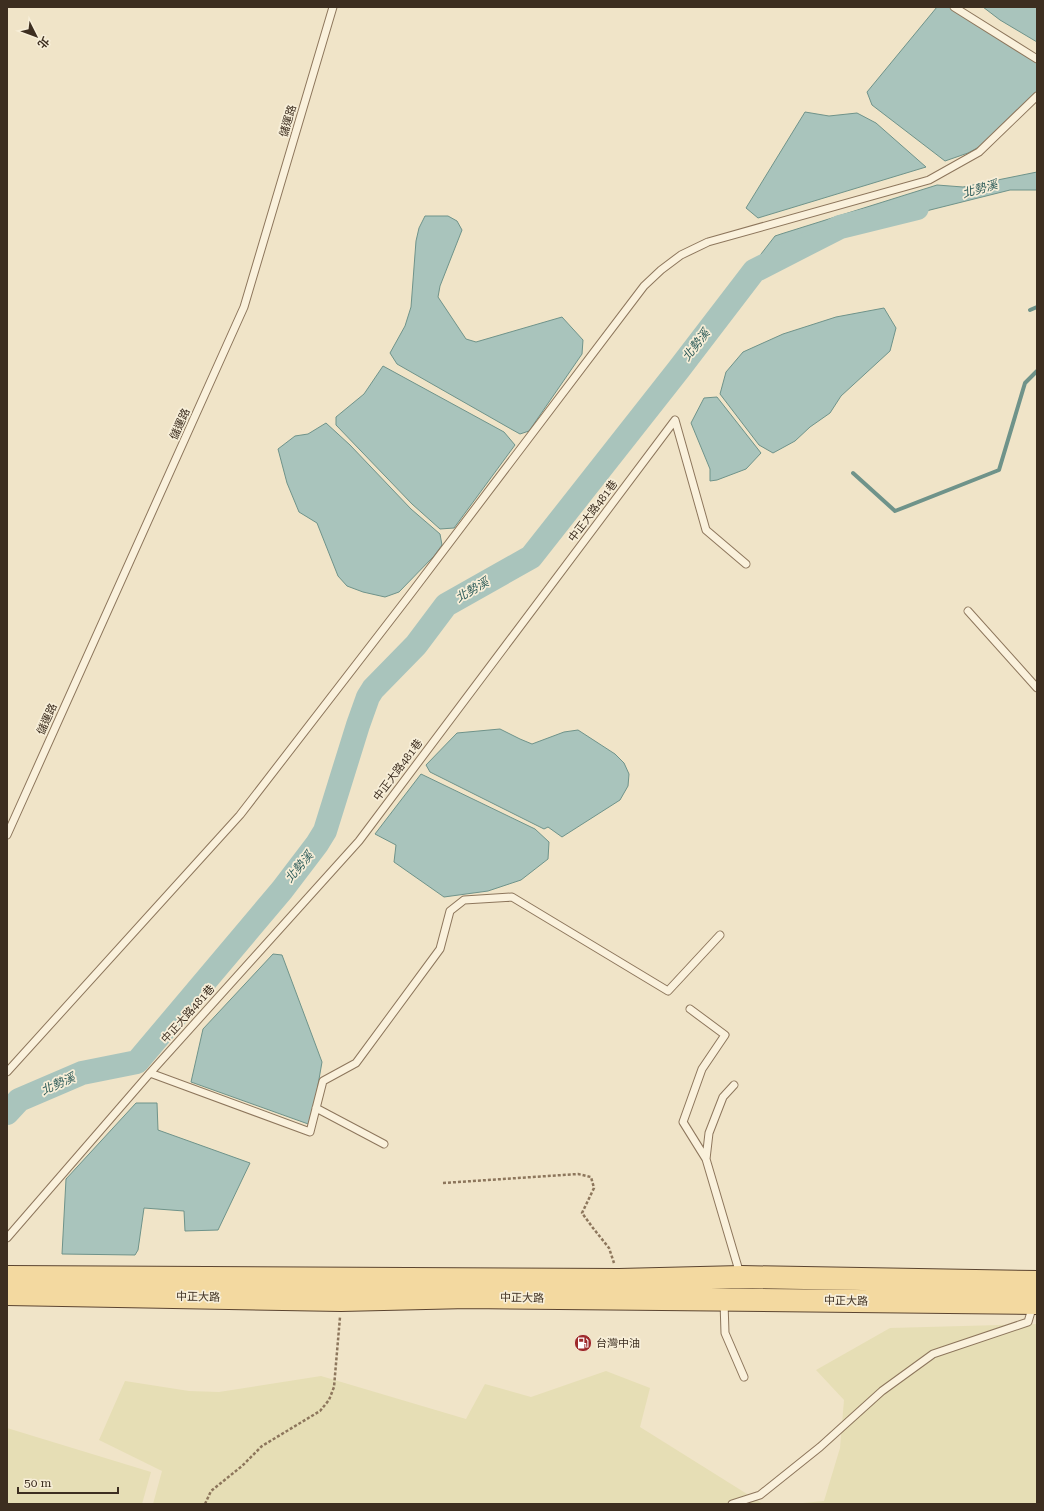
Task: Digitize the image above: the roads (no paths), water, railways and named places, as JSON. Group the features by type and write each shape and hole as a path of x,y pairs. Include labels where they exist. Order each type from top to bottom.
{"main road":[{"name":"中正大路","path":"7,1294 341,1300 468,1297 574,1289 619,1280 741,1276 1037,1282"},
{"name":"中正大路","path":"7,1277 574,1289 724,1300 1035,1303"}],"lane":[{"name":"儲運路","path":"7,835 244,307 333,7"},
{"path":"954,7 1037,58"},
{"path":"7,1072 240,815 409,596 644,286 661,270 681,255 708,242 929,180 979,152 1037,96"},
{"name":"中正大路481巷","path":"7,1238 150,1073 359,841 675,420 706,530 746,564"},
{"path":"968,611 1037,688"},
{"path":"150,1073 310,1132 324,1081 356,1063 440,949 450,911 464,900 512,897 668,991 720,935"},
{"path":"690,1009 726,1035 702,1069 683,1122 706,1159 741,1276"},
{"path":"706,1159 709,1134 723,1097 734,1085"},
{"path":"316,1108 384,1144"},
{"path":"724,1300 725,1333 744,1377"},
{"path":"732,1504 760,1495 820,1447 882,1391 933,1354 1028,1322 1035,1303"}],"water":[{"path":"937,7 959,7 1037,59 1037,95 997,137 968,153 945,161 872,105 867,92"},
{"path":"983,7 1037,7 1037,42 1000,20"},
{"path":"805,112 829,116 857,113 876,123 926,167 758,218 746,208"},
{"name":"北勢溪","path":"1037,172 1037,190 1010,190 922,212 867,218 795,238 771,252 761,278 751,267 775,236 781,234 937,185 963,187"},
{"path":"425,216 448,216 457,221 462,230 440,286 438,297 466,339 476,342 562,317 583,340 582,354 529,431 520,434 511,429 397,364 390,353 405,326 411,307 416,241 419,228"},
{"path":"884,308 896,328 890,351 841,396 830,413 810,427 795,441 773,453 759,445 720,394 726,372 743,352 783,334 836,317"},
{"path":"383,366 504,432 515,445 454,528 440,529 412,504 336,425 336,417 364,394"},
{"path":"717,397 761,453 746,469 717,480 710,481 710,469 691,423 704,398"},
{"path":"326,423 350,445 411,509 440,534 442,545 434,556 399,592 385,597 363,592 347,586 338,576 317,523 299,512 287,483 278,449 295,436 308,434"},
{"path":"500,729 532,744 564,732 578,730 615,754 624,763 629,774 628,786 620,800 562,837 548,827 544,829 430,772 426,765 457,733"},
{"path":"421,774 535,829 549,842 548,859 521,880 488,891 444,897 394,862 396,845 375,834"},
{"path":"273,954 282,955 322,1062 311,1125 191,1082 203,1029"},
{"path":"136,1103 157,1103 158,1130 250,1163 218,1230 185,1231 184,1211 144,1208 138,1250 135,1255 62,1254 66,1179"}],"waterway":[{"name":"北勢溪","path":"7,1113 19,1100 82,1073 137,1062 282,890 317,844 325,831 358,725 368,697 373,689 416,645 446,605 531,557 754,271 840,227 917,208"},
{"path":"1030,310 1037,307"},
{"path":"853,473 895,511 999,470 1025,383 1037,371"}],"place":[{"name":"台灣中油","path":"583,1343"}]}
